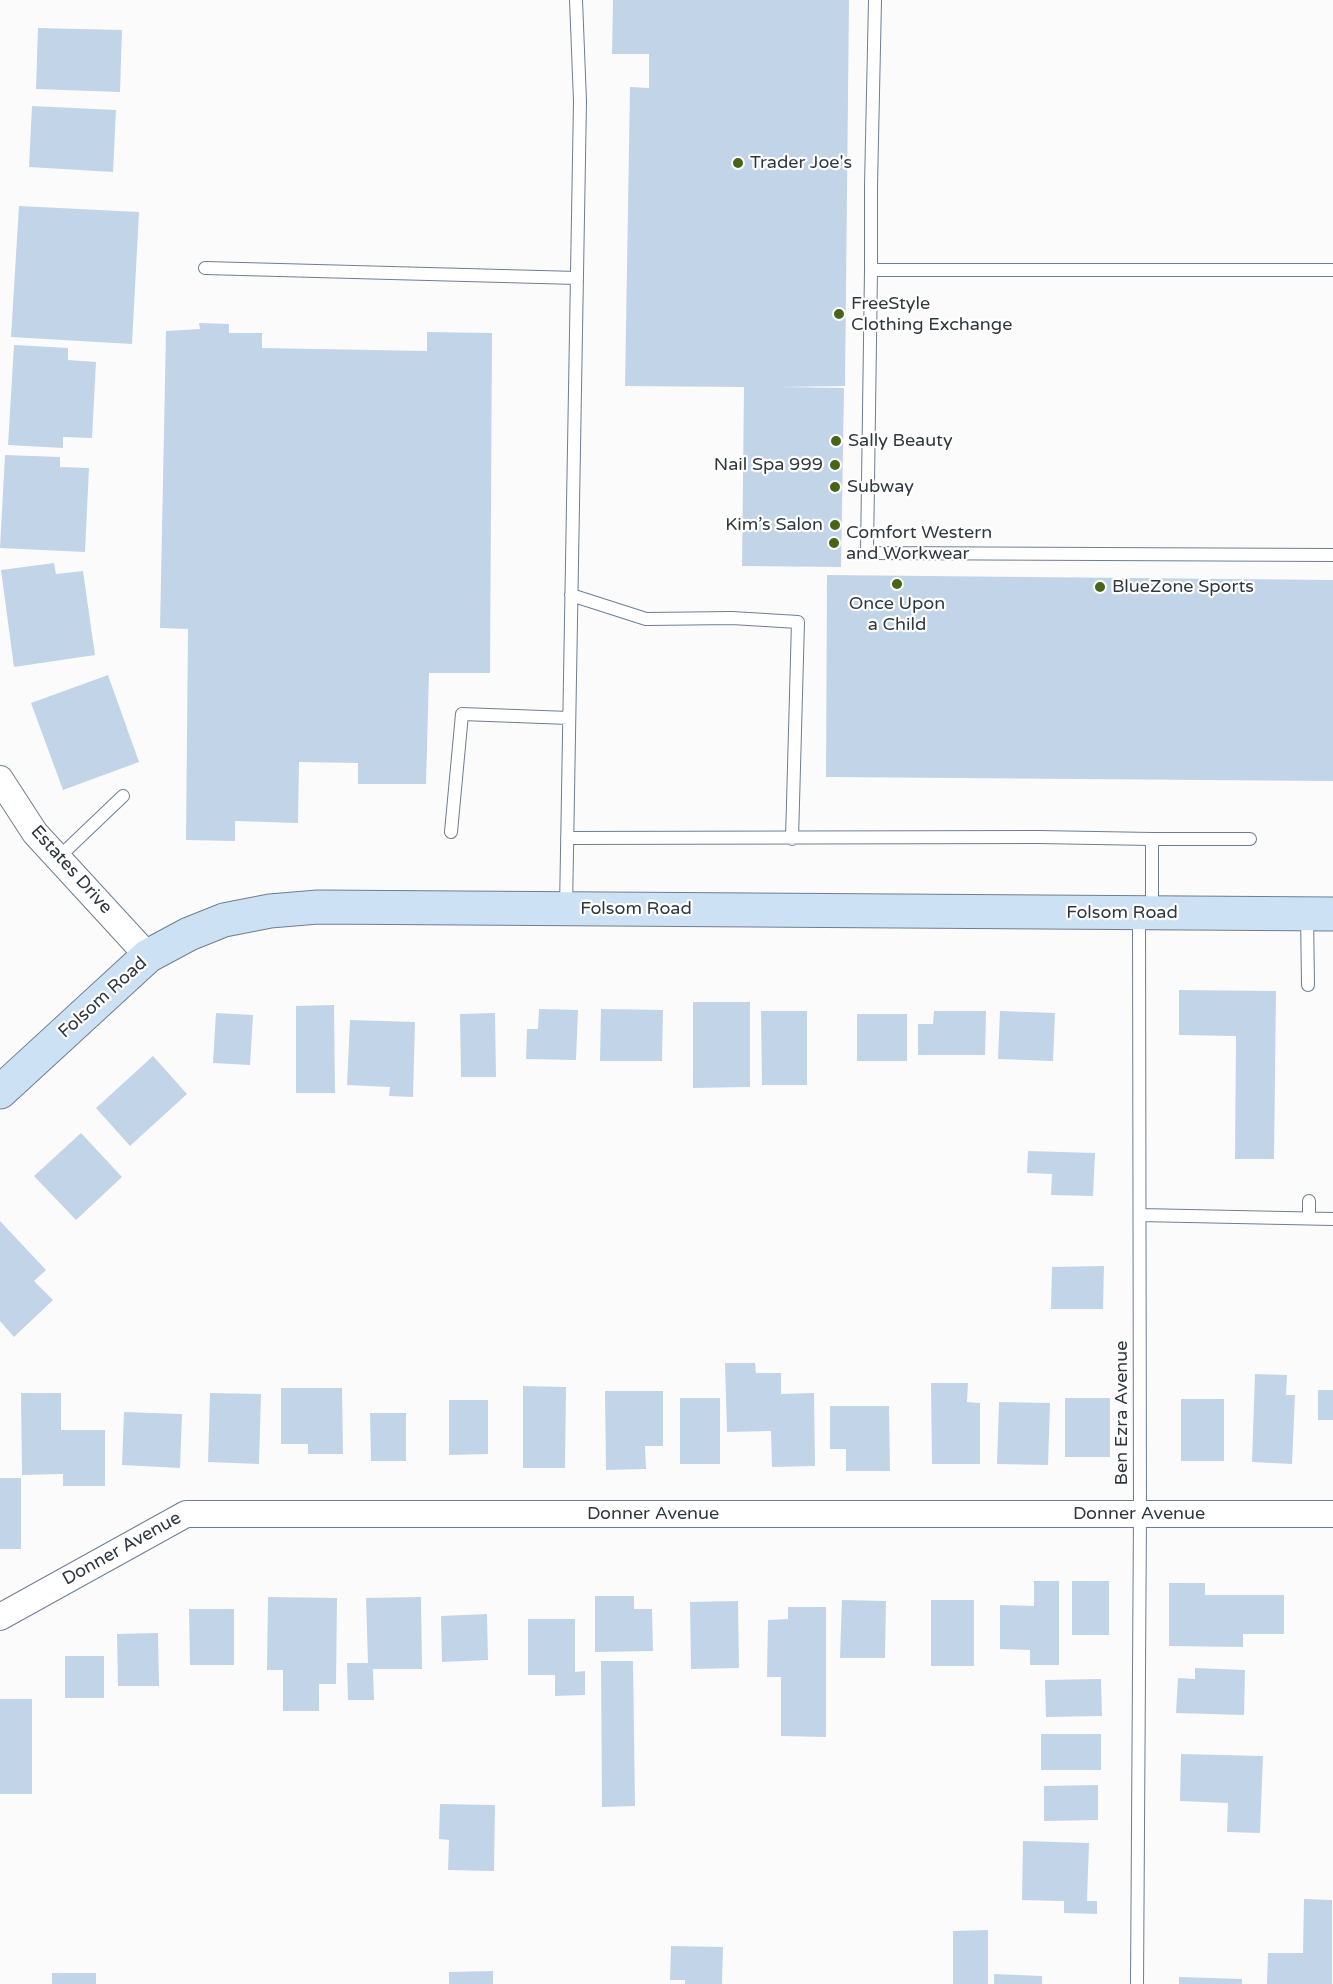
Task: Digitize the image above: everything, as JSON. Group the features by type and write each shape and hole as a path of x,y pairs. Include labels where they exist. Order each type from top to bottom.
{"street":[{"name":"Estates Drive","path":"0,779 36,833 148,956"},
{"name":"Folsom Road","path":"0,1092 148,956 189,934 224,920 270,911 318,907 1320,914"},
{"name":"Donner Avenue","path":"0,1617 186,1514 1333,1514"}],"lane":[{"path":"566,909 580,101 576,0"},
{"path":"875,0 867,553 1333,555"},
{"path":"205,268 577,278"},
{"path":"871,270 1333,270"},
{"path":"572,595 646,619 732,618 798,622 792,839"},
{"path":"451,832 462,714 569,718"},
{"path":"58,858 123,796"},
{"path":"567,838 1250,839"},
{"name":"Ben Ezra Avenue","path":"1137,1984 1140,1215 1146,913 1152,839"},
{"path":"1308,985 1320,914"},
{"path":"1309,1202 1309,1218"},
{"path":"1140,1215 1333,1219"}],"building":[{"path":"613,0 849,0 845,386 780,387 844,388 841,567 742,566 744,387 625,386 630,87 649,88 649,54 612,54"},
{"path":"38,28 122,30 120,92 36,89"},
{"path":"32,106 116,110 113,172 29,167"},
{"path":"19,206 139,212 132,344 11,337"},
{"path":"199,323 229,324 229,333 262,333 262,348 427,351 427,332 492,333 490,673 429,673 426,784 358,784 358,763 299,762 298,823 235,821 235,841 186,840 188,629 160,628 166,331 200,329"},
{"path":"14,345 68,348 68,360 96,362 92,438 63,437 63,448 8,445"},
{"path":"5,455 60,457 60,467 89,468 85,552 0,548"},
{"path":"54,563 56,574 83,571 95,655 14,667 1,570"},
{"path":"827,575 1333,580 1333,781 826,777"},
{"path":"108,675 139,762 63,790 31,703"},
{"path":"1179,990 1276,991 1274,1159 1235,1159 1236,1036 1179,1035"},
{"path":"693,1002 750,1002 750,1087 693,1088"},
{"path":"334,1005 335,1093 296,1093 296,1006"},
{"path":"539,1009 578,1010 576,1060 526,1059 527,1029 538,1029"},
{"path":"601,1009 663,1010 662,1061 600,1061"},
{"path":"761,1011 807,1011 807,1085 762,1085"},
{"path":"934,1011 986,1011 985,1055 918,1055 918,1024 933,1024"},
{"path":"1000,1011 1055,1013 1053,1061 998,1059"},
{"path":"216,1013 253,1015 250,1065 213,1063"},
{"path":"495,1013 496,1077 461,1077 460,1014"},
{"path":"857,1014 907,1014 907,1061 857,1061"},
{"path":"350,1020 415,1022 413,1097 389,1096 390,1087 347,1085"},
{"path":"153,1056 187,1094 130,1146 96,1108"},
{"path":"81,1133 122,1177 76,1220 34,1176"},
{"path":"1028,1151 1095,1153 1093,1196 1051,1195 1052,1174 1027,1173"},
{"path":"0,1221 46,1270 34,1281 53,1300 14,1337 0,1321"},
{"path":"1104,1266 1103,1309 1051,1309 1052,1267"},
{"path":"725,1363 755,1363 756,1373 781,1373 781,1394 814,1393 815,1466 772,1467 771,1431 727,1432"},
{"path":"1255,1374 1287,1375 1286,1395 1295,1395 1292,1464 1252,1462"},
{"path":"931,1383 968,1383 967,1402 980,1403 980,1464 932,1464"},
{"path":"523,1386 566,1387 565,1468 523,1468"},
{"path":"281,1388 342,1388 343,1454 308,1454 308,1444 281,1444"},
{"path":"1318,1390 1333,1390 1333,1420 1318,1420"},
{"path":"605,1391 663,1391 663,1446 645,1446 646,1469 606,1470"},
{"path":"21,1393 61,1393 61,1430 105,1430 105,1486 63,1486 63,1474 22,1475"},
{"path":"210,1393 261,1394 259,1464 208,1462"},
{"path":"680,1398 720,1398 720,1464 680,1464"},
{"path":"1065,1398 1110,1398 1110,1457 1065,1457"},
{"path":"1181,1399 1224,1399 1224,1461 1181,1461"},
{"path":"449,1400 488,1400 488,1454 449,1455"},
{"path":"999,1402 1050,1403 1048,1465 997,1464"},
{"path":"830,1406 889,1406 890,1471 846,1471 846,1449 830,1449"},
{"path":"124,1412 182,1414 180,1468 122,1465"},
{"path":"370,1413 406,1413 406,1461 371,1461"},
{"path":"0,1478 21,1478 21,1549 0,1549"},
{"path":"1034,1581 1059,1581 1059,1665 1030,1665 1030,1650 1000,1649 1000,1605 1034,1606"},
{"path":"1072,1581 1109,1581 1109,1635 1072,1635"},
{"path":"1169,1583 1205,1583 1205,1595 1284,1595 1284,1634 1243,1634 1243,1647 1169,1646"},
{"path":"595,1596 634,1596 634,1609 652,1609 653,1651 595,1652"},
{"path":"268,1597 337,1598 336,1684 319,1684 319,1711 283,1711 283,1670 267,1670"},
{"path":"421,1597 422,1669 373,1669 374,1700 348,1700 347,1663 368,1663 366,1598"},
{"path":"842,1600 886,1601 885,1658 840,1658"},
{"path":"931,1600 974,1600 974,1666 931,1666"},
{"path":"738,1601 739,1668 691,1669 690,1602"},
{"path":"788,1607 826,1607 826,1737 781,1736 781,1677 767,1677 768,1620 788,1619"},
{"path":"189,1609 234,1609 234,1665 190,1665"},
{"path":"487,1614 488,1660 442,1662 441,1616"},
{"path":"528,1619 575,1619 575,1672 585,1671 585,1695 555,1696 555,1675 528,1675"},
{"path":"158,1633 159,1686 118,1686 117,1634"},
{"path":"65,1656 104,1656 104,1698 65,1698"},
{"path":"601,1661 633,1661 635,1806 602,1807"},
{"path":"1195,1668 1245,1670 1244,1715 1176,1713 1178,1678 1195,1679"},
{"path":"1101,1679 1102,1716 1046,1717 1045,1680"},
{"path":"0,1699 32,1699 32,1794 0,1794"},
{"path":"1041,1734 1101,1734 1101,1770 1041,1770"},
{"path":"1181,1754 1263,1756 1260,1833 1227,1832 1228,1803 1180,1801"},
{"path":"1098,1785 1098,1820 1044,1821 1044,1786"},
{"path":"440,1804 495,1805 494,1871 448,1870 449,1840 439,1839"},
{"path":"1023,1841 1089,1843 1087,1901 1097,1901 1097,1914 1064,1913 1064,1901 1022,1900"},
{"path":"1304,1899 1332,1900 1332,1984 1267,1984 1268,1953 1303,1953"},
{"path":"988,1930 988,1984 953,1984 953,1931"},
{"path":"671,1946 723,1947 722,1984 685,1984 685,1980 670,1980"},
{"path":"493,1971 493,1984 449,1984 449,1972"},
{"path":"52,1973 96,1973 96,1984 52,1984"},
{"path":"994,1974 1042,1976 1042,1984 994,1984"},
{"path":"1179,1977 1242,1979 1242,1984 1179,1984"}],"place":[{"name":"Trader Joe's","path":"738,163"},
{"name":"FreeStyle Clothing Exchange","path":"839,314"},
{"name":"Sally Beauty","path":"836,441"},
{"name":"Nail Spa 999","path":"835,465"},
{"name":"Subway","path":"835,487"},
{"name":"Kim’s Salon","path":"835,525"},
{"name":"Comfort Western and Workwear","path":"834,543"},
{"name":"Once Upon a Child","path":"897,584"},
{"name":"BlueZone Sports","path":"1100,587"}]}
